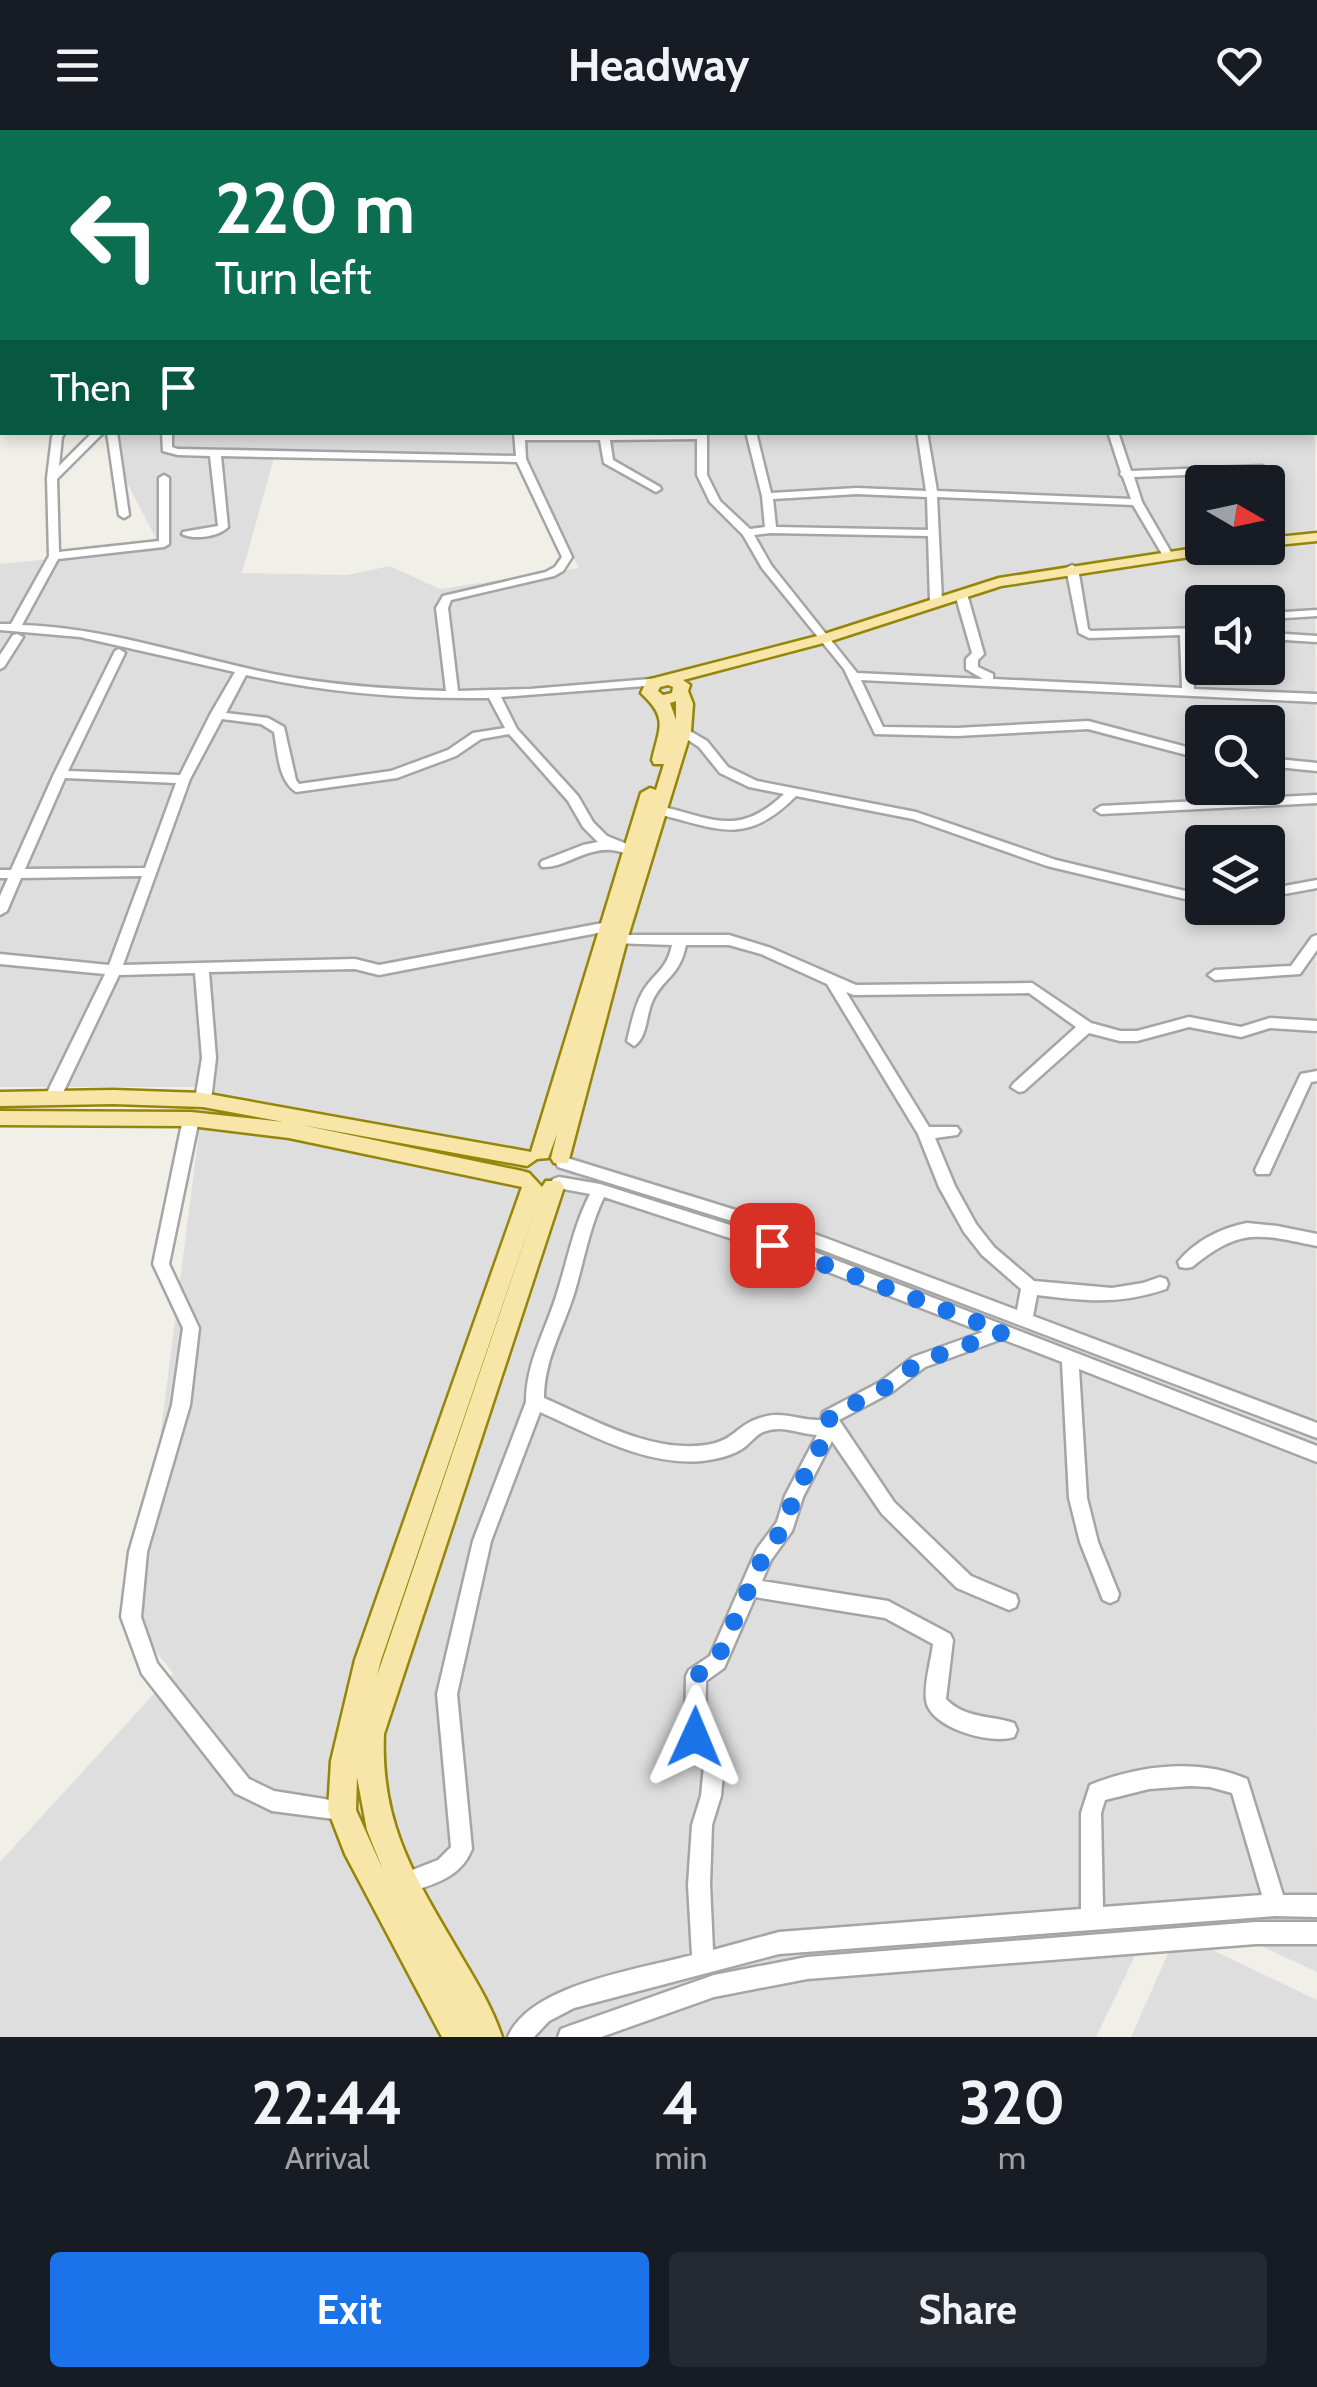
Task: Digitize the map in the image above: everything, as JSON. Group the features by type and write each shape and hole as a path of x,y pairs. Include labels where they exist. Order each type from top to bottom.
{"main road":[{"path":"1285,540 1317,537"},
{"path":"666,689 704,668 826,638 961,594 1072,568 1185,552"},
{"path":"613,934 660,810 682,731 685,704 666,689"},
{"path":"487,2037 404,1883 372,1812 367,1782 371,1734 545,1171 613,934 632,851 665,744 666,689"},
{"path":"0,1099 113,1096 203,1100 545,1171"},
{"path":"0,1118 191,1119 289,1130 545,1171"},
{"path":"458,2037 359,1854 342,1810 344,1761 368,1660 545,1171"}],"street":[{"path":"0,665 54,556 52,478 59,435"},
{"path":"52,478 96,435"},
{"path":"112,435 124,515"},
{"path":"167,435 170,451 520,459"},
{"path":"452,692 442,608 447,598 550,574 566,558 520,459 520,435 604,435 608,461 656,490"},
{"path":"702,435 702,475 715,502 747,533 766,566 826,638 853,676 879,731 957,732 1088,725 1185,751"},
{"path":"752,435 768,496 771,530"},
{"path":"922,435 932,494 930,533 936,601"},
{"path":"1114,435 1138,502 1167,554"},
{"path":"187,534 223,527 215,452"},
{"path":"1126,474 1185,472"},
{"path":"54,556 162,546 164,478"},
{"path":"768,496 857,491 1138,502"},
{"path":"747,533 930,533"},
{"path":"1072,568 1083,630 1088,634 1185,630"},
{"path":"961,594 978,654 972,659 972,670 978,675 1034,684"},
{"path":"1285,615 1317,612"},
{"path":"0,627 309,690 396,698 666,689"},
{"path":"0,636 16,632 88,636 316,684 452,692 666,689"},
{"path":"1285,637 1317,639"},
{"path":"0,911 7,874 120,653"},
{"path":"52,1099 114,970 184,779 240,674"},
{"path":"853,676 1317,698"},
{"path":"1188,685 1188,692"},
{"path":"496,697 512,730 572,799 588,824 612,844 632,851"},
{"path":"216,715 264,721 280,730 290,781 296,788 394,775 452,753 477,736 512,730"},
{"path":"682,731 703,744 724,770 753,784 916,816 1052,863 1185,895"},
{"path":"1285,764 1317,767"},
{"path":"60,774 184,779"},
{"path":"660,810 720,828 737,829 776,812 792,794"},
{"path":"1102,810 1317,798"},
{"path":"547,864 588,848 612,844"},
{"path":"7,874 149,872"},
{"path":"1285,890 1317,884"},
{"path":"0,959 114,970 355,964 379,970 613,934 678,943 729,940 766,951 854,990 1032,988 1086,1027 1137,1036 1189,1022 1241,1032 1270,1023 1317,1026"},
{"path":"1216,975 1294,971 1317,940"},
{"path":"634,1040 642,1009 654,986 673,970 678,943"},
{"path":"202,969 209,1058 203,1100"},
{"path":"833,983 925,1133 947,1187 970,1228 988,1250 1030,1287 1112,1297 1138,1294 1160,1284"},
{"path":"1019,1088 1086,1027"},
{"path":"1263,1170 1306,1078 1317,1076"},
{"path":"191,1119 161,1264 191,1328 181,1405 138,1552 132,1616 150,1668 242,1786 272,1801 342,1810"},
{"path":"925,1133 952,1131"},
{"path":"545,1171 806,1256 1317,1454"},
{"path":"545,1171 814,1240 1317,1431"},
{"path":"404,1883 448,1868 458,1860 462,1849 446,1694 482,1541 535,1402 533,1382 572,1274 574,1246 600,1190"},
{"path":"1186,1262 1213,1238 1232,1229 1317,1240"},
{"path":"1024,1317 1030,1287"},
{"path":"1004,1332 919,1362 886,1387 829,1417 831,1426 888,1508 964,1582 1009,1601"},
{"path":"1070,1357 1078,1498 1088,1542 1110,1594"},
{"path":"535,1402 628,1441 664,1451 700,1454 732,1447 751,1426 776,1421 811,1432 831,1426"},
{"path":"703,1961 699,1884 702,1825 711,1796 714,1763 695,1737 696,1676 716,1662 764,1555 785,1526 794,1496 831,1426"},
{"path":"752,1588 888,1610 943,1640 936,1701 940,1709 968,1724 1007,1730"},
{"path":"1092,1918 1091,1813 1097,1792 1198,1775 1226,1776 1240,1786 1275,1905"},
{"path":"519,2037 541,2014 570,1998 778,1943 1275,1905 1317,1906"},
{"path":"569,2037 714,1986 807,1968 1256,1932 1317,1934"}],"shaded area":[{"path":"102,435 1315,435 1317,1972 1162,1900 1096,2037 0,2037 0,1862 173,1673 136,1627 203,1100 196,1087 0,1087 0,564 161,548","holes":["276,451 519,463 579,568 440,589 390,566 347,575 242,573"]},
{"path":"1177,1933 1317,2000 1317,2037 1131,2037"}],"route":[{"path":"695,1737 696,1676 716,1662 764,1555 785,1526 794,1496 831,1426 829,1417 886,1387 919,1362 1004,1332 772,1245"}]}
